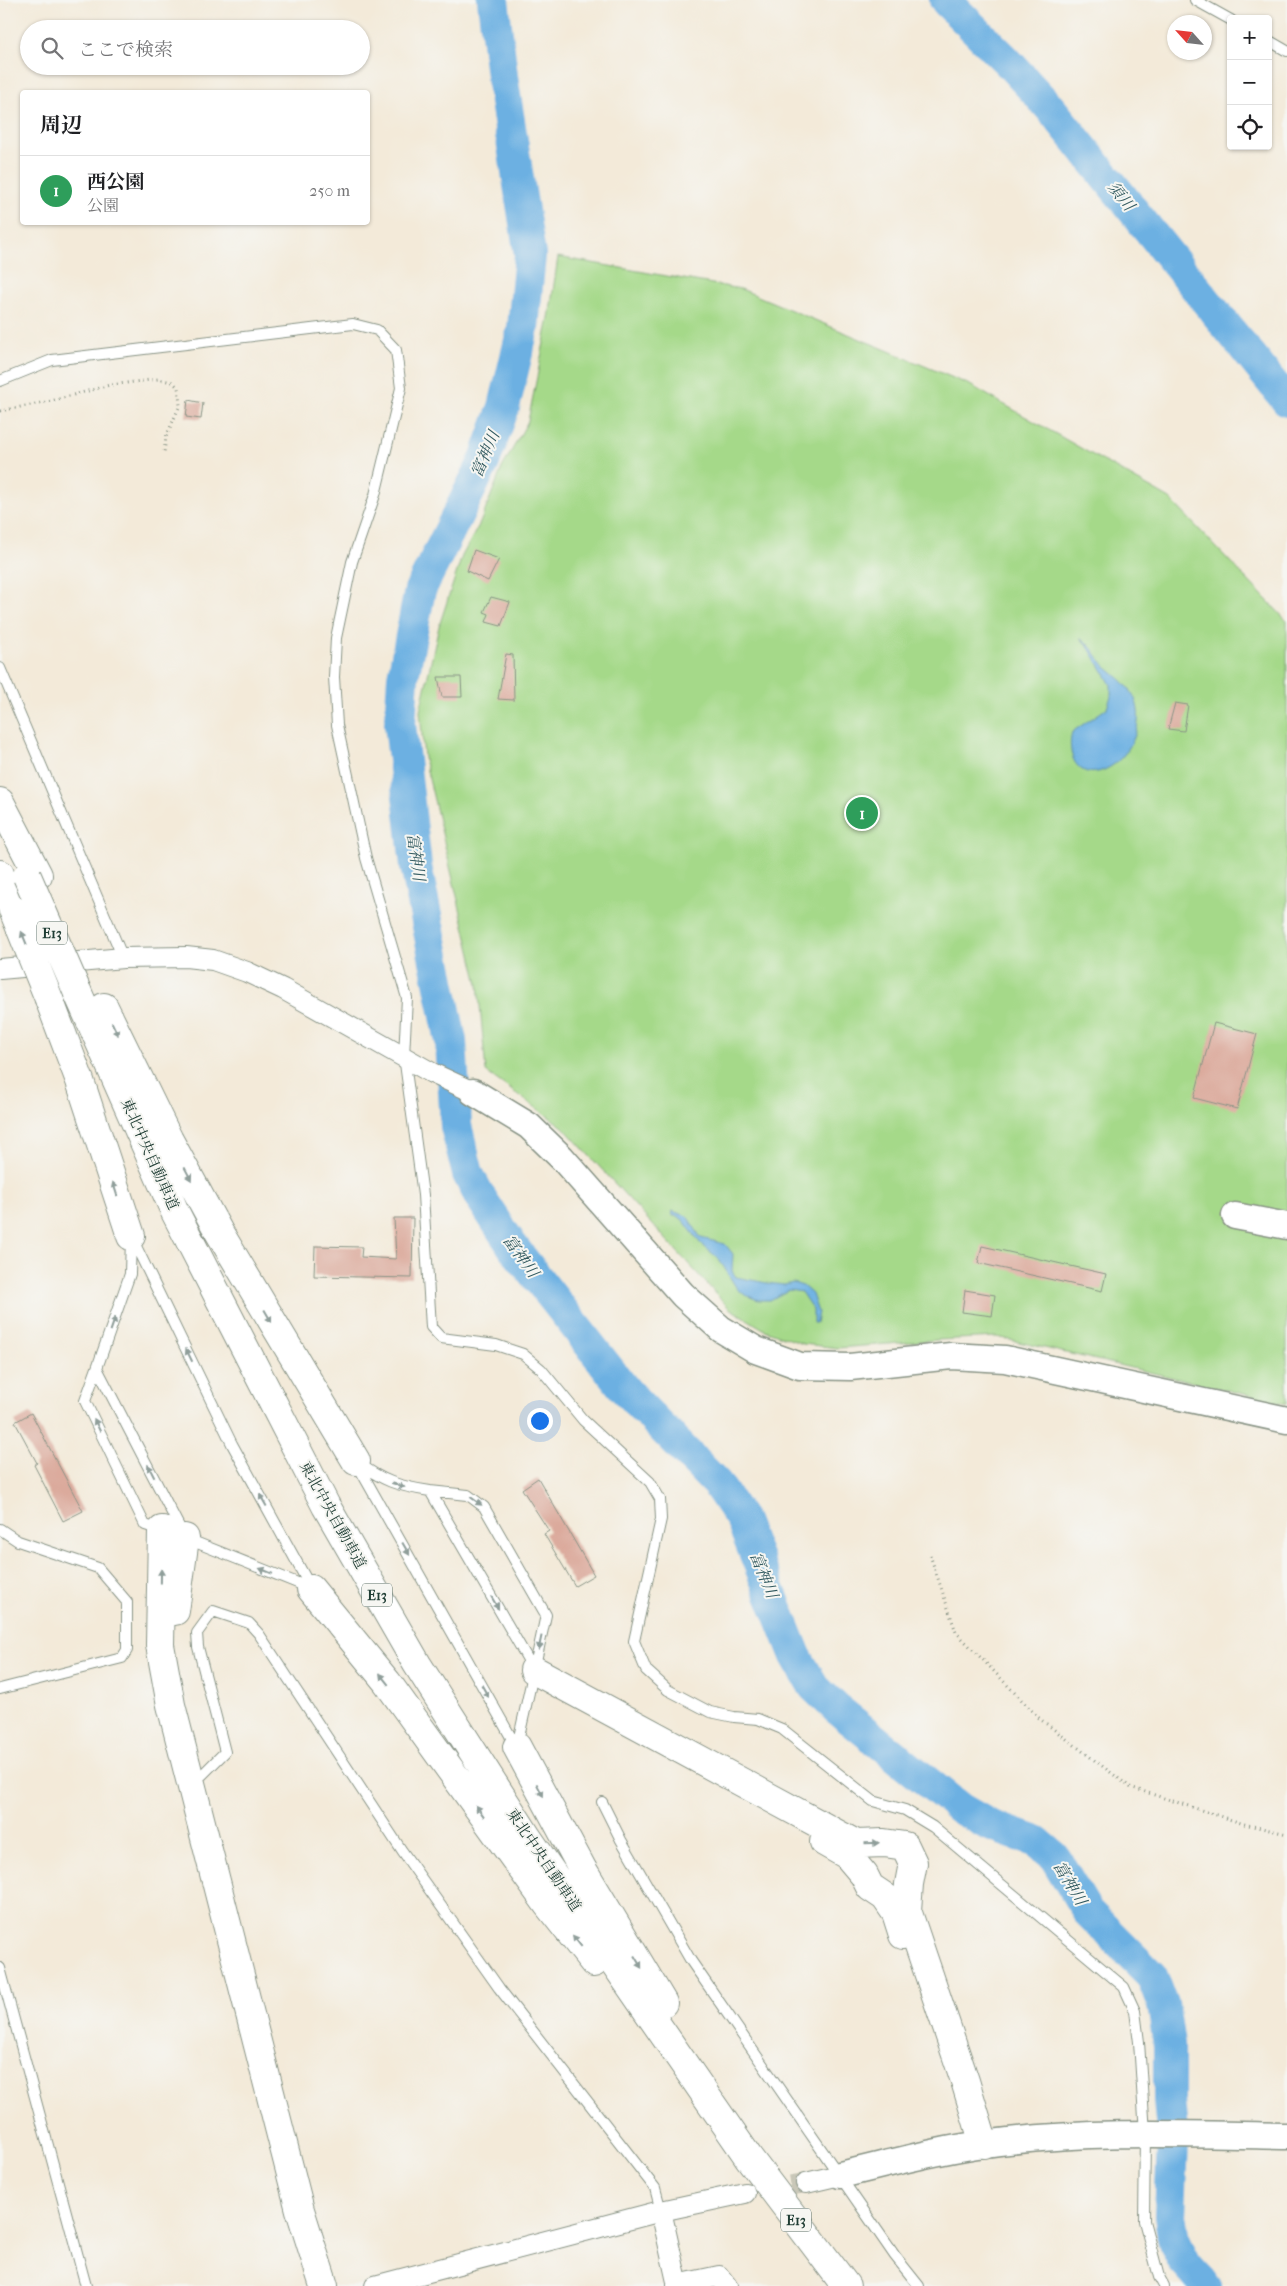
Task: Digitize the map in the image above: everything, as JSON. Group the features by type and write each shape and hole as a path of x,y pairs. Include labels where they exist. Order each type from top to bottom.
{"highway":[{"path":"0,802 32,875"},
{"name":"東北中央自動車道","path":"0,813 32,875 85,988 175,1212 326,1506 417,1664 528,1838 748,2158 845,2284"},
{"path":"0,874 80,1081 131,1236"},
{"path":"85,988 219,1232 356,1461"},
{"path":"174,1534 172,1638 185,1708 310,2208 325,2286"},
{"path":"174,1534 160,1645 171,1705 300,2210 325,2286"},
{"path":"311,1589 387,1682 548,1905 748,2158"},
{"path":"532,1677 848,1855 864,1875 870,1887 885,1897 896,1913 953,2082 984,2144"},
{"path":"532,1677 856,1844 884,1843 905,1846 913,1863 909,1884 908,1910 984,2144"},
{"path":"517,1747 583,1870 653,1988 803,2204 845,2284"}],"street":[{"path":"0,969 123,958 186,957 213,960 247,972 404,1056 432,1073 473,1092 529,1126 562,1158 683,1295 721,1329 756,1350 800,1366 850,1367 951,1356 1005,1359 1287,1420"},
{"path":"1235,1216 1287,1226"},
{"path":"806,2183 984,2144 1062,2136 1145,2133 1287,2136"},
{"path":"375,2286 661,2211 745,2193"},
{"path":"661,2211 677,2285 719,2276 727,2286"}],"lane":[{"path":"1195,0 1227,18"},
{"path":"1272,42 1287,51"},
{"path":"0,381 52,360 353,324 377,330 396,350 401,388 375,495 352,562 336,638 334,677 337,725 364,849 406,998 404,1056 423,1195 431,1327 441,1338 496,1345 523,1354 540,1369 583,1420 650,1482 660,1500 662,1519 640,1608 634,1641 646,1670 668,1690 710,1712 734,1718 758,1718 782,1729 873,1801 905,1810 933,1826 1124,1987 1135,2011 1145,2133 1144,2220 1159,2277 1164,2286"},
{"path":"0,668 123,958"},
{"path":"131,1236 130,1274 85,1401 145,1525 174,1534 311,1589"},
{"path":"131,1236 232,1444 311,1589"},
{"path":"98,1368 174,1534"},
{"path":"356,1461 379,1478 402,1487 468,1495 484,1507 546,1616 517,1747"},
{"path":"356,1461 517,1747"},
{"path":"430,1491 532,1677"},
{"path":"0,1529 18,1541 98,1568 127,1602 127,1650 122,1658 0,1689"},
{"path":"202,1775 226,1752 198,1647 197,1633 213,1611 249,1623 260,1634 402,1851 499,1988 655,2188 661,2211"},
{"path":"602,1802 621,1840 691,1961 895,2256 919,2286"},
{"path":"0,1968 86,2286"}],"path":[{"path":"0,411 51,401 110,386 158,379 172,382 178,386 180,405 166,437 164,453"},
{"path":"930,1555 956,1632 1040,1719 1130,1788 1244,1824 1287,1834"}],"green space":[{"path":"558,257 741,289 970,385 1170,499 1287,621 1287,1404 997,1337 838,1348 803,1344 765,1330 729,1308 563,1127 486,1072 478,984 424,758 420,711 439,626 462,556 480,523 502,468 528,421 549,318"}],"water":[{"path":"1080,638 1088,644 1107,668 1127,686 1133,694 1138,709 1137,730 1128,750 1113,765 1095,772 1087,772 1080,769 1072,757 1072,732 1107,708 1111,696 1111,685 1087,645"},
{"path":"672,1211 687,1216 701,1238 725,1244 733,1254 732,1271 736,1277 767,1283 784,1285 793,1283 803,1286 812,1294 818,1312 816,1323 813,1323 813,1310 801,1292 789,1290 770,1300 758,1300 745,1295 737,1289 719,1259 700,1243 684,1221 678,1216 673,1216"}],"building":[{"path":"188,400 203,403 201,419 186,417"},
{"path":"474,550 499,559 488,581 467,571"},
{"path":"491,597 510,602 501,626 486,622 489,614 484,612"},
{"path":"506,654 513,655 514,700 498,699"},
{"path":"438,677 461,677 462,697 442,697"},
{"path":"1175,703 1188,705 1184,731 1168,729"},
{"path":"1214,1023 1257,1034 1237,1109 1194,1098"},
{"path":"394,1218 413,1218 412,1278 314,1276 315,1246 362,1247 361,1257 396,1259"},
{"path":"982,1246 1106,1274 1102,1291 978,1263"},
{"path":"965,1290 995,1295 992,1316 962,1312"},
{"path":"31,1413 83,1511 63,1521 34,1465 37,1463 15,1422"},
{"path":"538,1478 594,1575 575,1586 544,1534 549,1531 522,1489"}],"waterway":[{"name":"富神川","path":"493,0 502,76 530,255 523,328 504,407 484,462 420,590 403,677 400,724 416,866 451,1041 456,1126 468,1174 479,1195 513,1247 626,1391 717,1484 741,1519 796,1656 814,1687 836,1708 961,1809 989,1825 1037,1842 1054,1856 1087,1911 1152,1976 1163,2005 1169,2045 1169,2101 1173,2141 1170,2216 1174,2242 1184,2262 1206,2286"},
{"name":"須川","path":"945,0 1006,60 1052,110 1287,401"}],"tunnel":[{"path":"761,2190 806,2183"}],"place":[{"name":"西公園","path":"862,813"}]}
